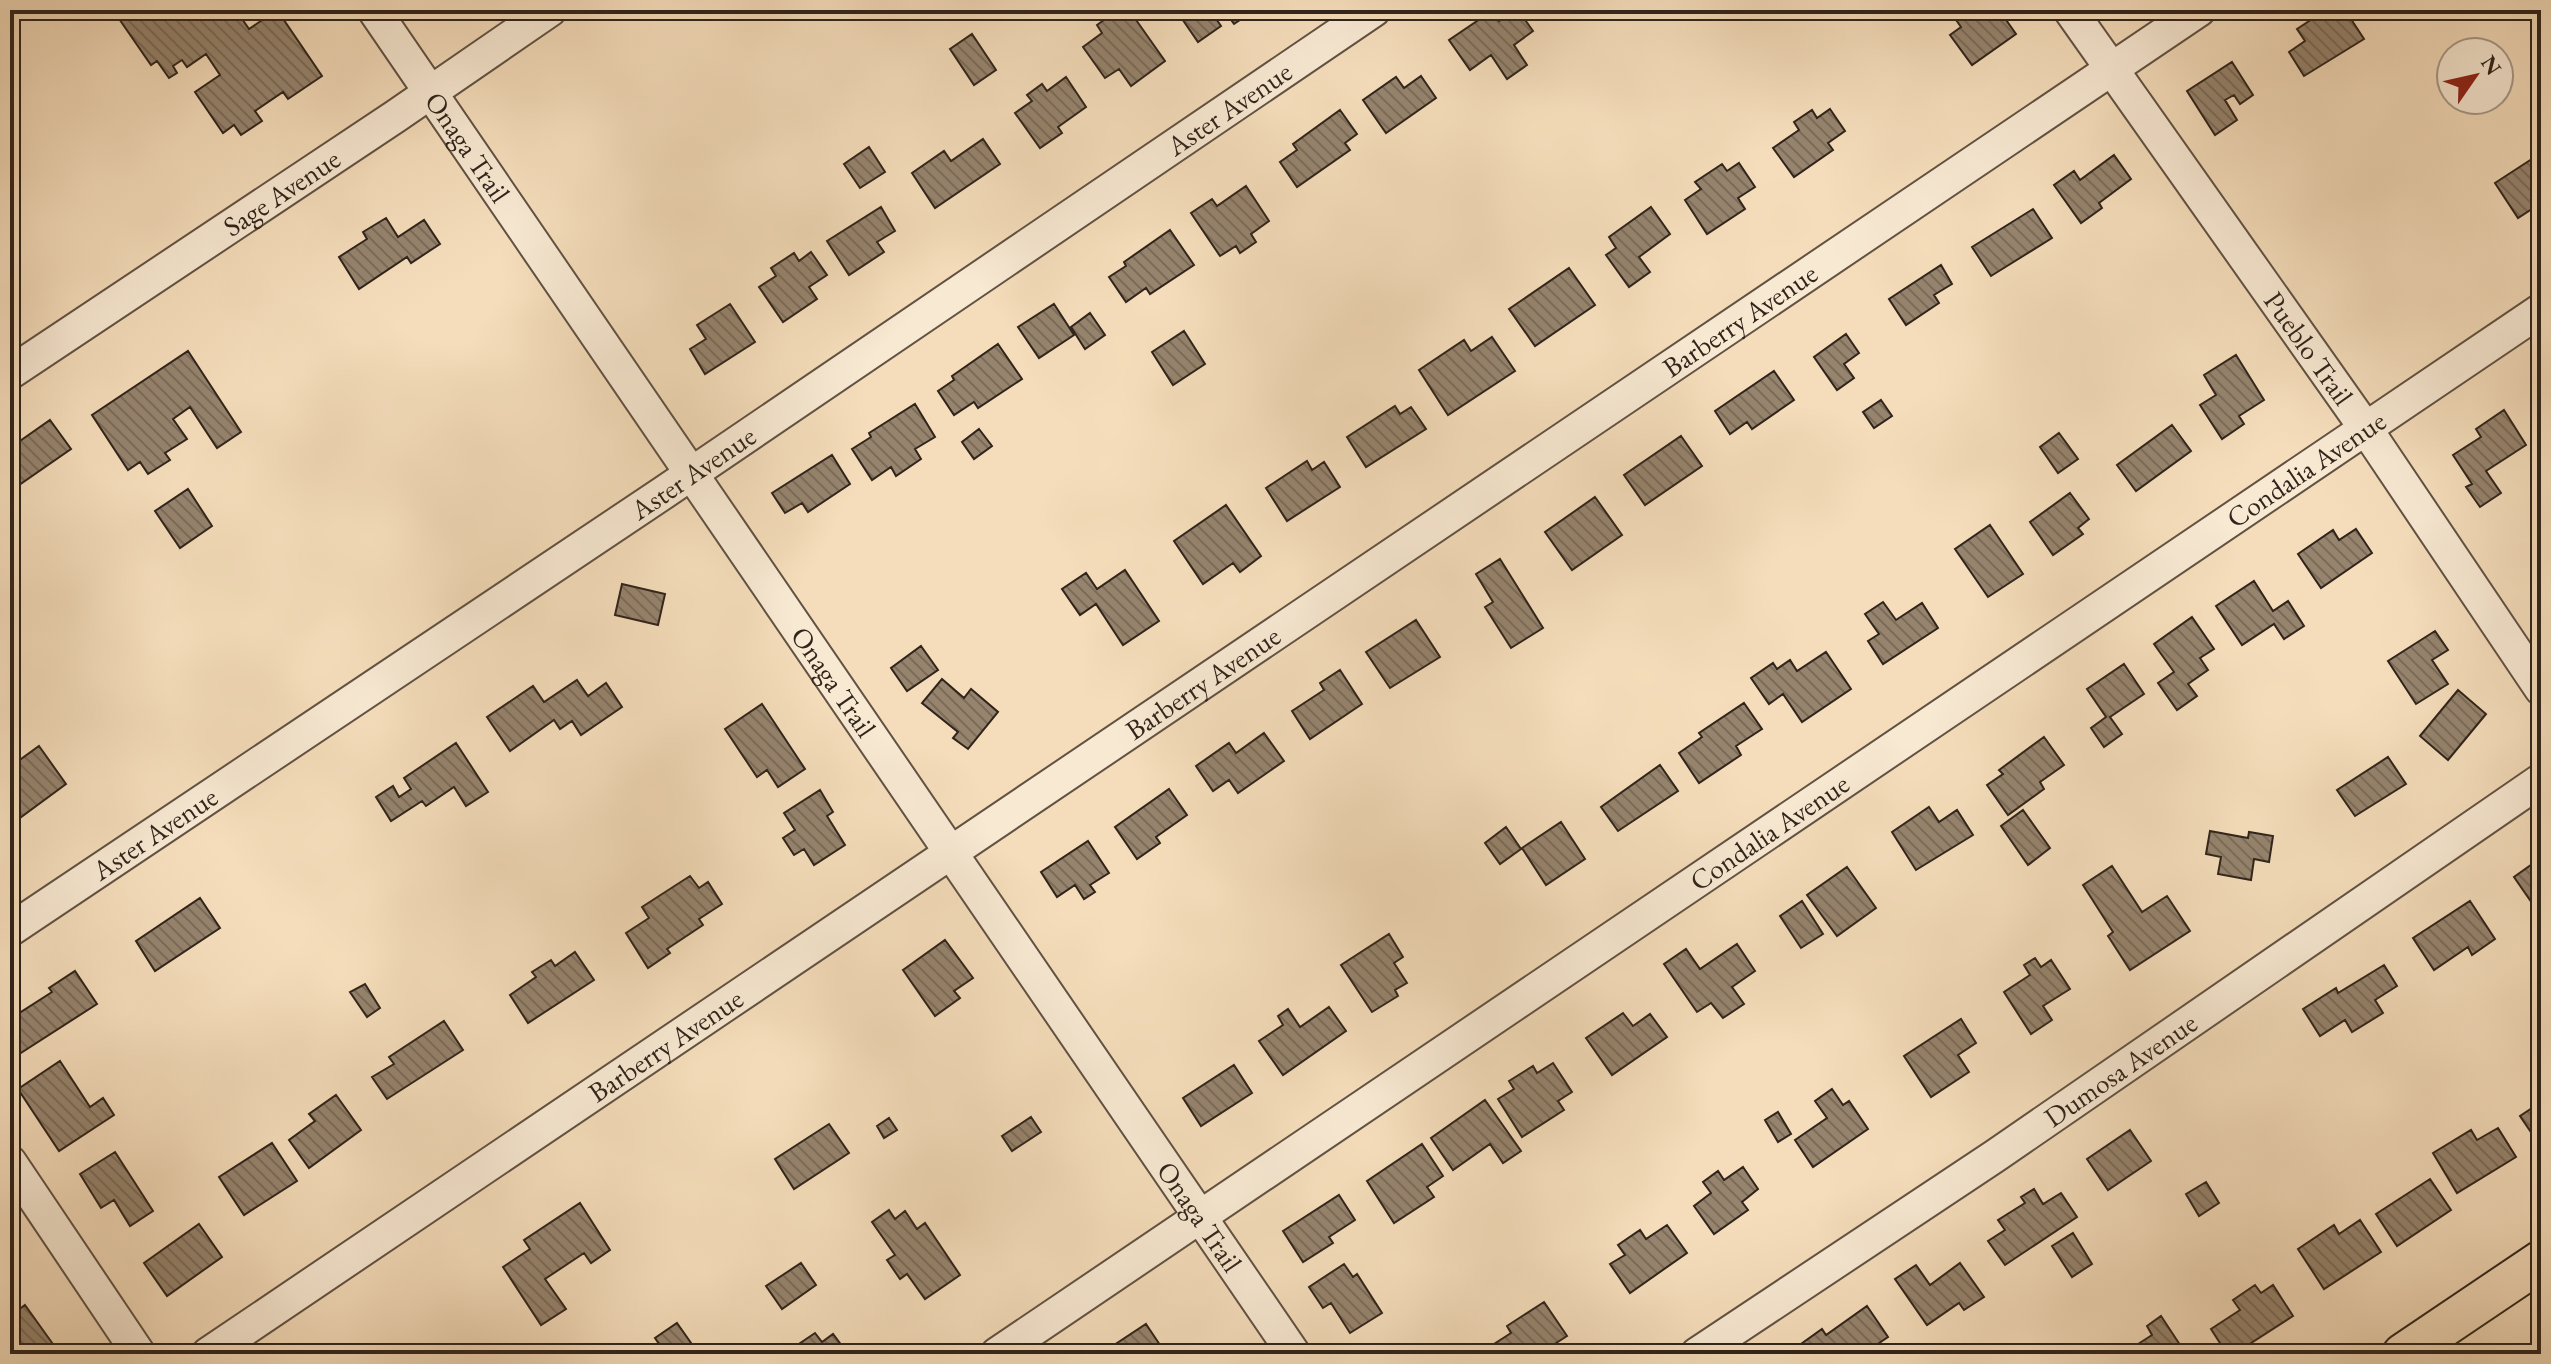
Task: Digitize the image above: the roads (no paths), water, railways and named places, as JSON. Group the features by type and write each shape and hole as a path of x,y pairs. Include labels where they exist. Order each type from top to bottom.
{"main road":[{"path":"2403,1354 2541,1261"}],"street":[{"name":"Onaga Trail","path":"374,10 1294,1354"},
{"name":"Sage Avenue","path":"10,373 550,10"},
{"name":"Aster Avenue","path":"10,930 692,473 1374,10"},
{"name":"Pueblo Trail","path":"2070,10 2366,429 2541,689"},
{"name":"Barberry Avenue","path":"208,1354 2199,10"},
{"name":"Condalia Avenue","path":"997,1354 2541,310"},
{"name":"Dumosa Avenue","path":"1697,1354 2008,1147 2541,780"},
{"path":"10,1162 139,1354"}]}
